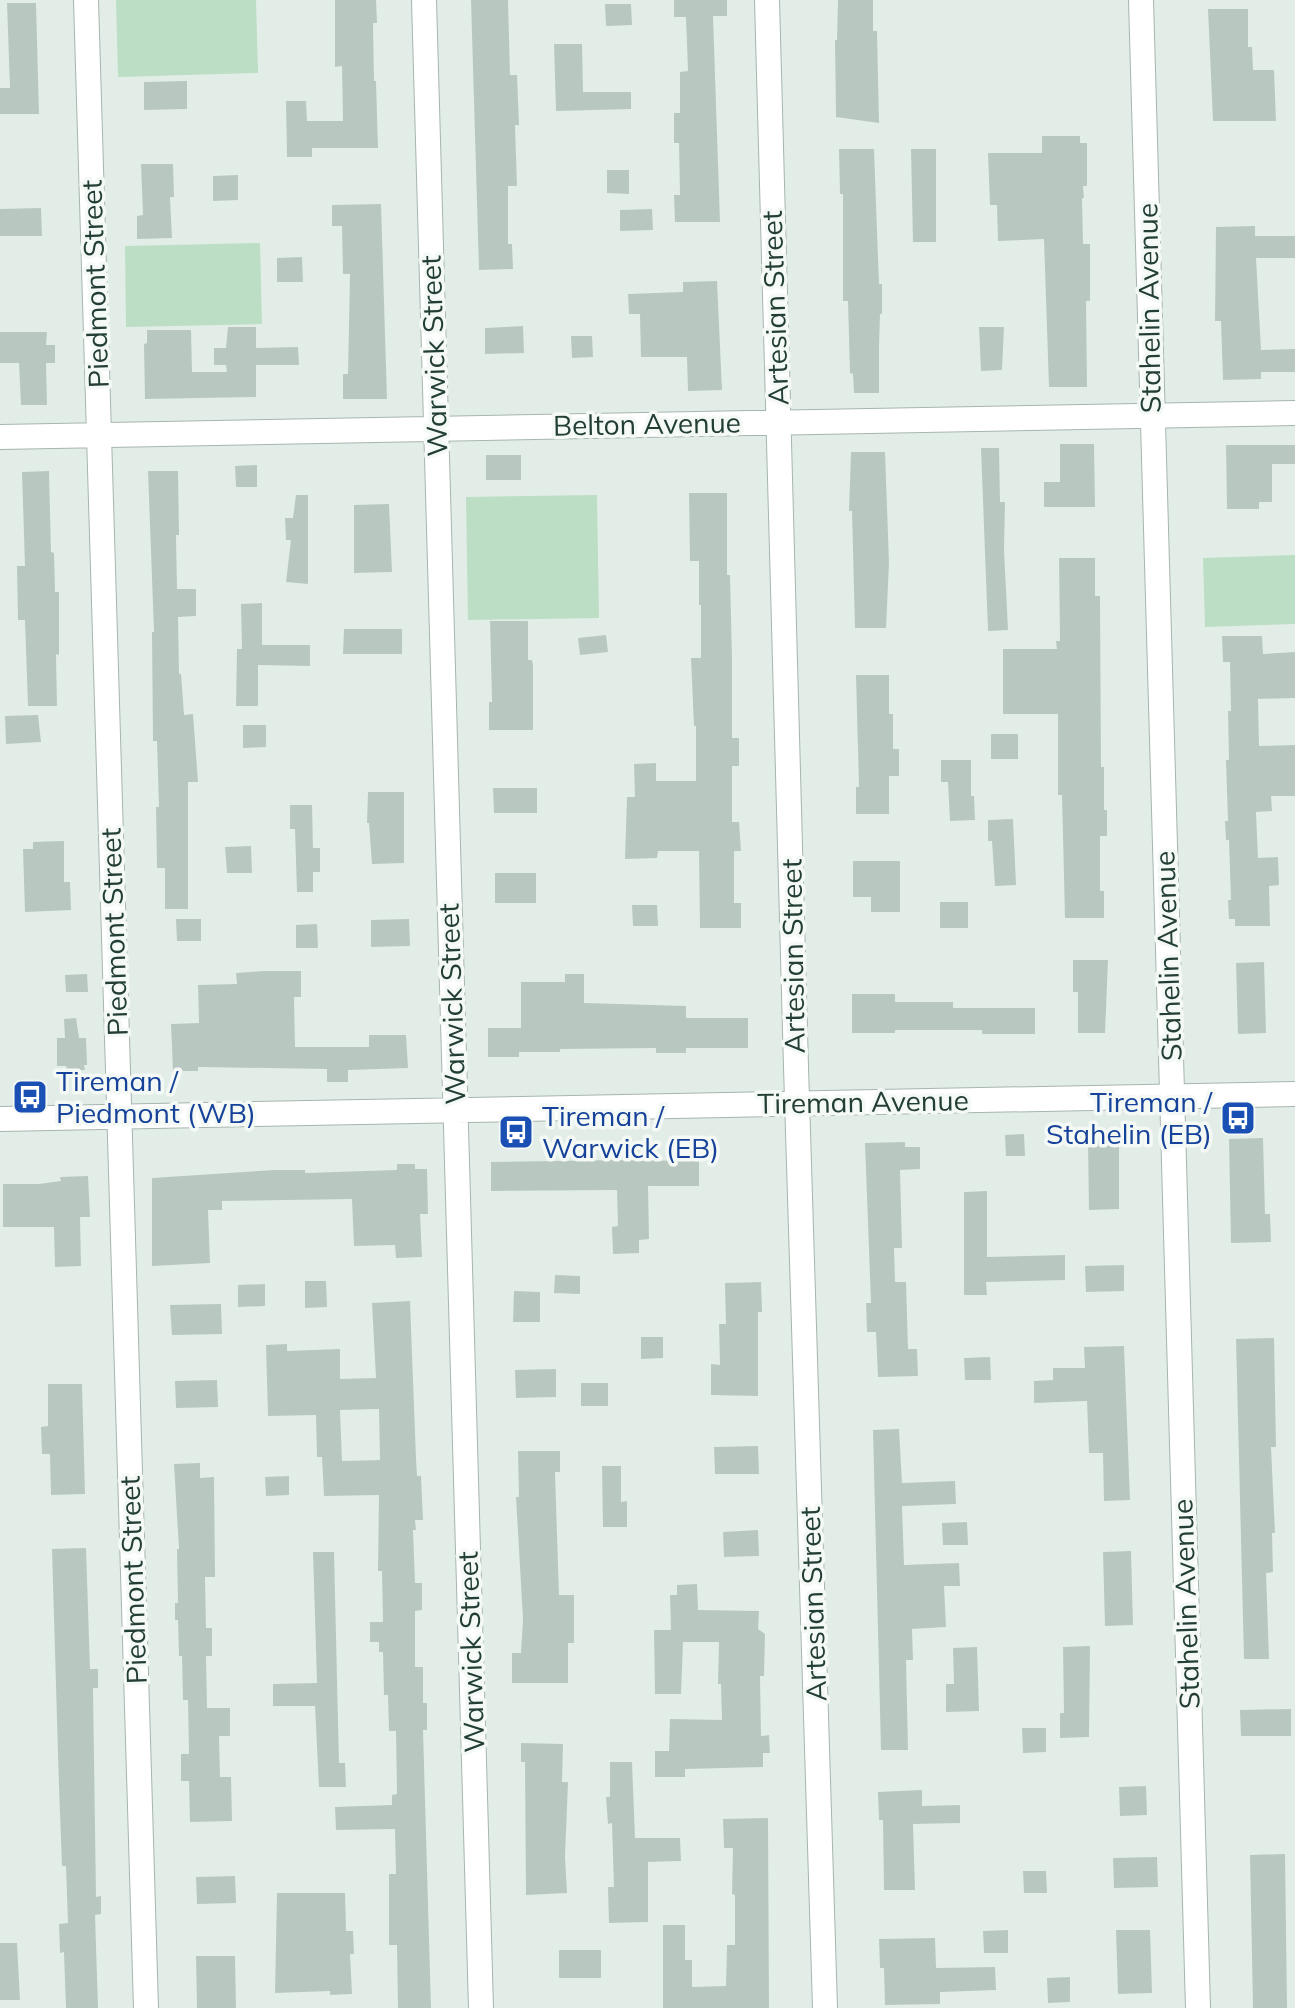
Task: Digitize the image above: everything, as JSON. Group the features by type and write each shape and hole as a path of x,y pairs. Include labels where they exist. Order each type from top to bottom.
{"street":[{"name":"Piedmont Street","path":"86,0 146,2008"},
{"name":"Warwick Street","path":"424,0 481,2008"},
{"name":"Artesian Street","path":"767,0 825,2008"},
{"name":"Stahelin Avenue","path":"1141,0 1198,2008"},
{"name":"Belton Avenue","path":"0,437 1295,413"},
{"name":"Tireman Avenue","path":"0,1119 1295,1094"}],"green space":[{"path":"116,0 256,0 258,73 118,77"},
{"path":"260,243 262,324 126,327 125,246"},
{"path":"597,495 599,618 468,620 466,497"},
{"path":"1295,555 1295,624 1205,627 1203,558"}],"building":[{"path":"335,0 376,0 377,23 373,23 378,148 312,148 312,157 287,157 286,101 306,101 307,121 343,121 342,66 335,67"},
{"path":"471,0 508,0 510,75 517,75 519,125 515,125 517,186 508,186 508,244 512,244 513,269 479,270"},
{"path":"674,0 727,0 727,16 713,16 720,222 675,222 674,195 680,195 679,143 674,143 674,113 680,113 680,72 688,71 686,17 674,17"},
{"path":"838,0 873,0 873,31 877,31 879,123 836,117"},
{"path":"7,3 36,3 39,114 0,114 0,88 10,88"},
{"path":"605,4 631,4 632,25 606,26"},
{"path":"1208,9 1248,9 1248,47 1252,47 1253,70 1274,70 1276,121 1213,121"},
{"path":"554,44 582,44 583,92 631,92 631,109 556,111"},
{"path":"187,81 187,109 144,110 144,82"},
{"path":"1042,136 1080,136 1080,143 1087,143 1087,186 1083,186 1082,198 1083,244 1090,244 1090,301 1086,301 1087,387 1049,387 1044,239 998,241 997,205 990,205 988,153 1042,153"},
{"path":"839,149 874,149 879,284 882,284 879,393 854,393 853,374 850,373 848,301 843,301 843,194 840,194"},
{"path":"911,149 936,149 936,242 913,242"},
{"path":"141,164 173,164 174,197 170,197 172,238 137,239 137,216 143,215"},
{"path":"607,170 629,170 629,194 607,193"},
{"path":"238,175 238,200 213,201 213,176"},
{"path":"381,204 387,399 343,399 343,374 348,374 350,274 343,274 342,226 332,226 332,205"},
{"path":"41,208 42,236 0,236 0,209"},
{"path":"652,209 653,230 620,231 620,210"},
{"path":"1255,226 1255,236 1295,236 1295,258 1256,258 1261,350 1295,349 1295,372 1261,372 1261,379 1223,380 1221,321 1215,321 1216,227"},
{"path":"302,257 303,282 277,282 277,258"},
{"path":"717,281 722,390 688,391 687,357 641,357 640,314 629,314 628,294 683,292 683,282"},
{"path":"523,326 524,353 485,354 485,328"},
{"path":"228,327 256,327 256,348 298,347 299,365 256,365 256,397 145,399 144,344 147,343 147,330 191,330 192,372 227,372 226,365 214,365 214,348 226,348"},
{"path":"979,327 1004,327 1002,370 981,371"},
{"path":"0,332 47,332 46,345 55,345 55,363 46,363 47,405 21,405 19,363 0,363"},
{"path":"571,336 592,336 593,357 572,358"},
{"path":"1060,444 1094,444 1095,507 1044,507 1044,482 1060,482"},
{"path":"1226,445 1295,445 1295,464 1272,464 1272,502 1259,502 1259,509 1227,509"},
{"path":"981,448 999,448 1000,502 1005,502 1008,630 988,631"},
{"path":"851,452 885,452 889,563 886,628 855,628 852,511 849,511"},
{"path":"486,455 521,455 521,480 486,480"},
{"path":"257,465 257,487 236,487 235,466"},
{"path":"49,471 51,552 54,553 55,592 59,592 57,706 28,706 25,620 18,620 17,566 25,566 22,472"},
{"path":"148,471 178,471 177,589 196,589 196,616 178,617 179,674 184,715 193,714 198,782 188,782 188,909 165,909 165,868 157,868 156,807 159,807 157,741 153,741 154,632"},
{"path":"689,493 727,493 732,738 739,738 739,766 732,766 732,822 739,822 741,851 734,851 734,903 741,903 741,928 700,928 699,851 658,851 657,858 625,859 627,797 635,797 634,764 656,763 656,781 696,781 691,658 701,658 701,605 699,561 690,561"},
{"path":"296,495 308,495 308,584 286,582 291,540 286,540 285,518 293,518"},
{"path":"389,504 392,572 354,573 354,505"},
{"path":"1059,558 1095,558 1095,596 1100,596 1101,767 1104,767 1104,810 1107,810 1107,836 1100,836 1100,891 1104,891 1104,918 1065,918 1062,795 1058,795 1058,714 1003,714 1003,649 1057,649 1056,641 1060,641"},
{"path":"262,603 262,645 310,645 310,666 258,665 258,706 236,706 237,649 242,649 241,604"},
{"path":"490,621 528,621 528,660 532,660 533,666 533,730 489,730 489,702 492,702"},
{"path":"344,629 402,629 402,654 343,654"},
{"path":"606,635 608,652 580,655 578,638"},
{"path":"1222,636 1262,636 1263,654 1295,652 1295,698 1258,699 1259,746 1295,745 1295,796 1271,796 1272,811 1256,812 1258,858 1278,857 1279,885 1269,886 1270,926 1235,926 1235,919 1229,919 1229,840 1226,840 1225,821 1228,821 1226,760 1229,760 1228,711 1231,711 1230,662 1223,662"},
{"path":"856,675 889,675 889,714 893,714 893,749 899,749 899,776 889,776 889,814 856,814 856,787 859,787"},
{"path":"38,715 41,742 6,744 5,716"},
{"path":"243,725 266,725 266,747 243,748"},
{"path":"991,734 1018,734 1018,759 991,759"},
{"path":"941,760 971,760 975,820 950,821 948,782 941,782"},
{"path":"493,788 537,788 537,813 494,813"},
{"path":"368,792 404,792 404,863 372,864 367,823"},
{"path":"290,805 312,805 313,848 320,848 320,872 313,872 313,892 297,892 295,829 290,829"},
{"path":"1013,819 1016,885 995,886 988,820"},
{"path":"64,841 64,882 70,882 71,910 25,912 23,849 33,849 33,842"},
{"path":"251,846 252,873 227,873 225,847"},
{"path":"853,861 900,861 900,912 871,912 871,897 853,897"},
{"path":"495,873 536,873 536,903 495,903"},
{"path":"940,902 968,902 968,928 940,928"},
{"path":"632,905 657,905 658,926 633,926"},
{"path":"176,919 201,919 201,941 177,941"},
{"path":"409,919 410,946 371,947 371,920"},
{"path":"317,924 318,948 296,948 296,925"},
{"path":"1073,960 1108,960 1105,1033 1078,1033 1078,992 1073,992"},
{"path":"1264,962 1266,1033 1238,1034 1236,963"},
{"path":"301,971 301,997 294,997 295,1047 369,1047 369,1035 406,1035 408,1068 348,1070 348,1082 327,1082 327,1069 198,1067 198,1071 173,1071 171,1024 199,1023 198,985 237,984 236,973"},
{"path":"87,974 88,992 66,992 65,975"},
{"path":"565,974 584,974 584,1003 686,1006 686,1018 748,1018 748,1048 686,1048 686,1053 656,1053 656,1048 560,1049 560,1052 519,1052 519,1057 488,1057 488,1028 521,1028 521,982 565,982"},
{"path":"852,994 895,994 895,1002 953,1002 953,1008 1035,1008 1035,1034 982,1034 982,1030 852,1033"},
{"path":"76,1018 79,1038 86,1038 87,1065 84,1065 85,1070 67,1071 66,1066 57,1066 57,1038 65,1038 64,1019"},
{"path":"1024,1134 1025,1156 1006,1156 1005,1135"},
{"path":"1263,1138 1265,1214 1270,1214 1271,1242 1231,1243 1229,1139"},
{"path":"1119,1140 1119,1209 1089,1210 1088,1141"},
{"path":"905,1142 905,1147 920,1147 920,1169 900,1170 902,1248 894,1248 895,1282 906,1282 908,1349 917,1349 918,1376 878,1377 876,1332 867,1332 866,1303 871,1303 865,1143"},
{"path":"699,1161 699,1186 648,1186 649,1239 639,1240 639,1253 613,1254 612,1227 618,1226 617,1190 491,1191 491,1162"},
{"path":"397,1164 415,1164 415,1169 427,1169 428,1214 420,1214 422,1257 396,1258 395,1245 354,1246 352,1199 222,1201 222,1210 208,1210 210,1263 152,1266 152,1178 274,1170 305,1170 305,1173 397,1170"},
{"path":"88,1176 90,1217 80,1217 81,1266 55,1267 54,1227 3,1227 3,1184 39,1184 61,1181 60,1177"},
{"path":"987,1191 987,1257 1065,1255 1065,1280 986,1282 987,1295 964,1295 964,1192"},
{"path":"1124,1265 1124,1291 1086,1292 1085,1266"},
{"path":"555,1275 580,1276 580,1294 554,1293"},
{"path":"305,1281 326,1281 327,1307 305,1308"},
{"path":"761,1282 758,1396 711,1395 711,1364 720,1365 719,1324 726,1324 725,1283"},
{"path":"265,1284 265,1306 238,1307 238,1285"},
{"path":"514,1291 540,1292 540,1322 513,1322"},
{"path":"410,1301 417,1476 421,1476 423,1520 415,1520 416,1530 413,1530 415,1583 422,1583 422,1610 415,1611 415,1667 423,1667 423,1703 427,1703 427,1730 423,1730 431,2008 398,2008 397,1945 389,1945 389,1874 396,1874 395,1829 336,1830 335,1807 392,1805 392,1795 397,1794 396,1731 389,1731 383,1652 379,1652 379,1642 370,1642 370,1622 383,1622 382,1571 378,1571 379,1495 324,1496 322,1457 317,1457 316,1415 268,1416 266,1345 287,1344 287,1351 340,1349 340,1379 376,1378 372,1303","holes":["379,1409 380,1460 342,1461 340,1410"]},
{"path":"221,1304 222,1334 172,1335 170,1305"},
{"path":"641,1337 663,1337 663,1358 641,1359"},
{"path":"1274,1338 1276,1447 1271,1447 1275,1533 1272,1533 1273,1572 1266,1573 1269,1659 1244,1659 1236,1339"},
{"path":"1124,1346 1130,1500 1104,1501 1103,1453 1089,1453 1087,1401 1034,1403 1034,1381 1053,1380 1053,1368 1085,1368 1084,1347"},
{"path":"990,1357 991,1380 965,1380 964,1358"},
{"path":"556,1369 556,1397 516,1398 515,1370"},
{"path":"217,1380 218,1407 176,1408 175,1381"},
{"path":"581,1383 608,1383 608,1406 581,1406"},
{"path":"48,1384 82,1384 85,1494 51,1495 50,1454 42,1454 41,1427 48,1426"},
{"path":"899,1429 902,1483 955,1481 956,1504 902,1506 904,1565 959,1563 960,1586 944,1586 946,1627 912,1629 913,1660 906,1660 908,1750 881,1750 873,1430"},
{"path":"758,1446 759,1474 715,1474 714,1447"},
{"path":"518,1451 560,1451 560,1472 555,1472 559,1595 574,1595 574,1643 568,1643 568,1683 512,1683 512,1653 521,1653 523,1619 516,1497 519,1497"},
{"path":"200,1463 200,1478 214,1477 215,1577 205,1577 206,1628 212,1628 212,1656 206,1656 207,1708 230,1708 230,1736 219,1736 220,1777 231,1777 232,1821 190,1822 189,1781 181,1781 181,1754 189,1754 188,1700 183,1700 182,1656 179,1656 178,1620 175,1620 179,1549 174,1464"},
{"path":"602,1466 621,1466 621,1502 627,1501 627,1527 603,1527"},
{"path":"289,1476 289,1495 266,1496 265,1477"},
{"path":"967,1522 968,1545 943,1545 942,1523"},
{"path":"758,1530 759,1556 724,1557 723,1532"},
{"path":"86,1548 90,1669 98,1669 98,1688 93,1688 96,1897 101,1896 101,1914 95,1915 98,2008 66,2008 64,1952 60,1953 59,1924 68,1923 66,1866 62,1866 52,1549"},
{"path":"1131,1551 1133,1625 1105,1626 1103,1552"},
{"path":"313,1552 334,1552 339,1763 345,1763 346,1787 319,1787 315,1706 273,1706 273,1684 317,1683"},
{"path":"697,1584 698,1610 759,1611 758,1629 765,1634 764,1676 760,1676 761,1736 769,1735 770,1753 763,1753 763,1767 685,1769 685,1777 655,1777 655,1751 669,1751 670,1719 722,1720 721,1684 718,1684 719,1642 683,1642 681,1694 655,1694 654,1630 671,1630 670,1595 677,1595 677,1585"},
{"path":"1090,1646 1089,1737 1060,1738 1060,1713 1064,1713 1063,1647"},
{"path":"977,1647 979,1711 946,1712 946,1684 954,1684 953,1648"},
{"path":"1291,1709 1291,1736 1241,1736 1240,1710"},
{"path":"1022,1728 1046,1728 1046,1752 1023,1753"},
{"path":"521,1743 563,1744 562,1782 568,1782 567,1893 526,1895 525,1762 521,1762"},
{"path":"610,1762 632,1762 635,1838 680,1838 681,1861 648,1862 648,1922 609,1923 608,1887 614,1887 612,1823 608,1824 606,1797 610,1797"},
{"path":"1146,1786 1147,1815 1120,1816 1119,1787"},
{"path":"922,1790 922,1806 960,1805 960,1823 913,1824 915,1890 884,1890 883,1820 879,1820 878,1792"},
{"path":"768,1818 769,2008 663,2008 663,1925 685,1925 685,1960 692,1960 692,1987 726,1986 727,1945 735,1945 735,1895 732,1894 733,1848 724,1848 723,1819"},
{"path":"1285,1854 1287,2008 1253,2008 1250,1855"},
{"path":"1157,1857 1158,1887 1114,1888 1113,1858"},
{"path":"1023,1871 1046,1871 1047,1893 1024,1893"},
{"path":"235,1876 236,1903 197,1904 196,1877"},
{"path":"277,1893 345,1893 346,1931 353,1931 354,1954 350,1954 352,1994 330,1995 330,1991 275,1993"},
{"path":"1008,1930 1008,1953 984,1953 983,1931"},
{"path":"1116,1930 1150,1930 1152,1993 1118,1994"},
{"path":"935,1938 936,1968 995,1967 996,1990 940,1992 940,2004 885,2005 879,1939"},
{"path":"0,1943 17,1943 20,2000 0,2000"},
{"path":"559,1950 601,1950 601,1978 559,1978"},
{"path":"196,1956 235,1956 236,2008 197,2008"},
{"path":"1070,1977 1070,2002 1048,2003 1047,1978"}],"place":[{"name":"Tireman / Piedmont (WB)","path":"30,1097"},
{"name":"Tireman / Stahelin (EB)","path":"1238,1118"},
{"name":"Tireman / Warwick (EB)","path":"516,1132"}]}
